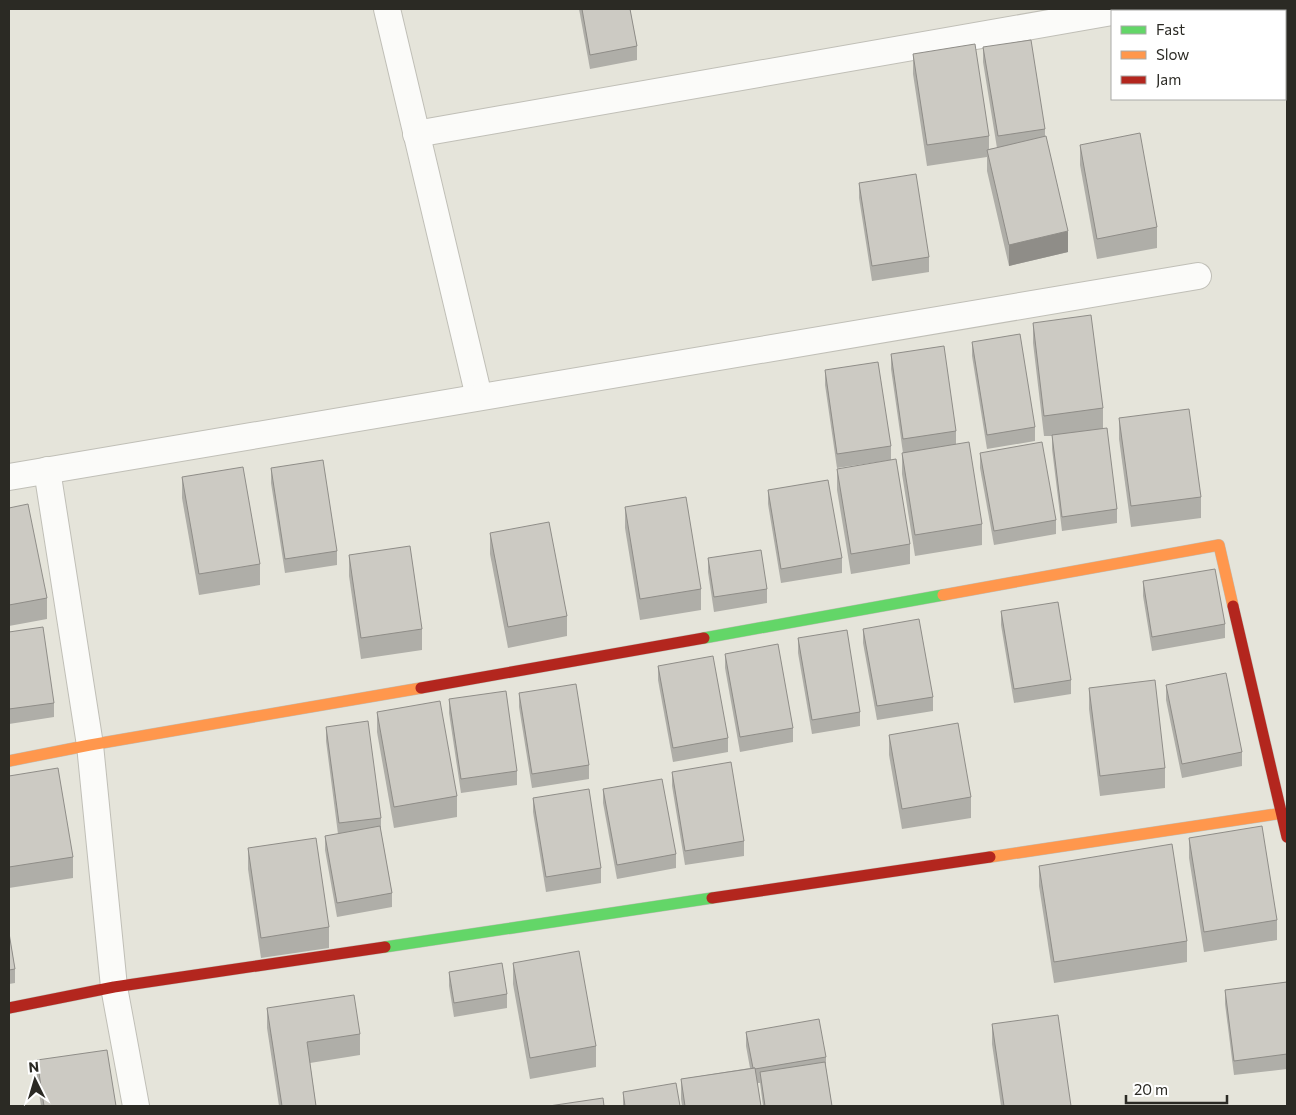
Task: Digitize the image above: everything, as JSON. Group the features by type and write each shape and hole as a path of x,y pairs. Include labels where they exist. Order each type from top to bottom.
{"street":[{"path":"387,9 479,397"},
{"path":"416,134 1111,12"},
{"path":"9,477 1198,276"},
{"path":"47,470 90,744 114,987 136,1106"},
{"path":"9,761 90,744 529,669 1219,545 1283,813 1287,837"},
{"path":"9,1008 114,987 1283,813"}],"building":[{"path":"582,9 630,9 637,46 590,55"},
{"path":"1031,40 1045,129 998,136 983,47"},
{"path":"975,44 989,136 927,145 913,54"},
{"path":"1140,133 1157,227 1097,239 1080,145"},
{"path":"1046,136 1068,231 1009,245 987,150"},
{"path":"916,174 929,257 872,266 859,183"},
{"path":"1091,315 1103,408 1044,416 1033,323"},
{"path":"1020,334 1035,427 987,435 972,342"},
{"path":"944,346 956,431 903,439 891,354"},
{"path":"878,362 891,446 837,454 825,370"},
{"path":"1189,409 1201,497 1131,506 1119,418"},
{"path":"1107,428 1117,509 1062,517 1052,435"},
{"path":"969,442 982,524 915,535 902,453"},
{"path":"1042,442 1056,520 994,531 980,453"},
{"path":"896,459 910,544 851,554 837,469"},
{"path":"323,460 337,551 285,559 271,468"},
{"path":"243,467 260,564 199,574 182,477"},
{"path":"828,480 842,558 781,569 768,490"},
{"path":"686,497 701,589 640,599 625,507"},
{"path":"28,504 47,598 9,605 9,508"},
{"path":"549,522 567,616 508,627 490,533"},
{"path":"410,546 422,629 361,638 349,555"},
{"path":"761,550 767,589 714,597 708,558"},
{"path":"1215,569 1225,624 1152,637 1143,581"},
{"path":"1058,602 1071,680 1014,689 1001,611"},
{"path":"919,619 933,697 877,706 863,629"},
{"path":"43,627 54,703 9,709 9,632"},
{"path":"847,630 860,712 812,720 798,638"},
{"path":"778,644 793,728 740,737 725,654"},
{"path":"713,656 728,738 673,748 658,666"},
{"path":"1226,673 1242,752 1182,764 1166,685"},
{"path":"1155,680 1165,768 1100,776 1089,688"},
{"path":"576,684 589,765 532,774 519,693"},
{"path":"506,691 517,771 461,779 449,699"},
{"path":"440,701 457,796 394,807 377,712"},
{"path":"368,721 381,818 339,823 326,727"},
{"path":"958,723 971,797 902,809 889,735"},
{"path":"731,762 744,841 685,851 672,772"},
{"path":"58,768 73,857 9,867 9,776"},
{"path":"662,779 676,854 617,865 603,789"},
{"path":"589,789 601,868 546,877 533,798"},
{"path":"380,826 392,893 337,903 325,836"},
{"path":"1262,826 1277,920 1204,932 1189,838"},
{"path":"316,838 329,927 261,938 248,848"},
{"path":"1172,844 1187,941 1054,962 1039,866"},
{"path":"9,933 15,969 9,970"},
{"path":"579,951 596,1046 530,1058 513,963"},
{"path":"502,963 507,994 454,1003 449,972"},
{"path":"1287,982 1287,1054 1234,1061 1225,990"},
{"path":"354,995 360,1034 307,1042 316,1106 282,1106 267,1008"},
{"path":"1058,1015 1071,1106 1004,1106 992,1024"},
{"path":"819,1019 826,1057 753,1068 746,1032"},
{"path":"107,1050 116,1106 44,1106 37,1060"},
{"path":"825,1062 832,1106 765,1106 760,1072"},
{"path":"755,1068 761,1106 685,1106 681,1079"},
{"path":"676,1083 680,1106 625,1106 623,1092"},
{"path":"603,1098 604,1106 549,1106"}],"traffic: fast":[{"path":"704,638 943,595"},
{"path":"385,947 712,898"}],"traffic: slow":[{"path":"943,595 1219,545 1233,606"},
{"path":"9,761 90,745 421,688"},
{"path":"990,857 1283,813"}],"traffic: jam":[{"path":"1233,606 1287,837"},
{"path":"421,688 704,638"},
{"path":"712,898 990,857"},
{"path":"9,1008 114,987 385,947"}]}
